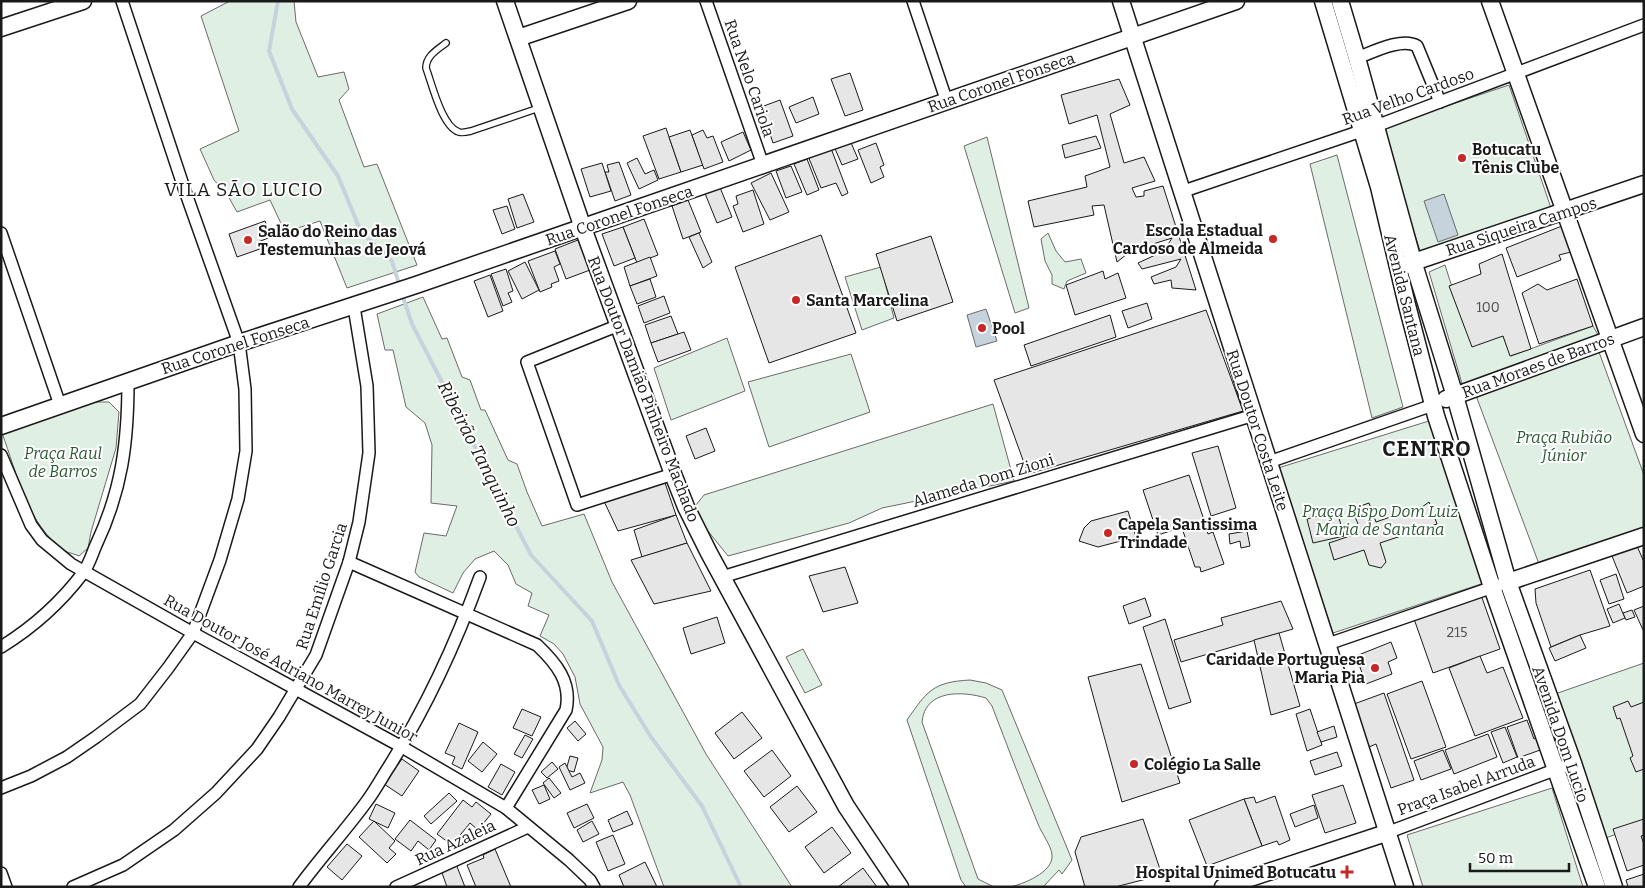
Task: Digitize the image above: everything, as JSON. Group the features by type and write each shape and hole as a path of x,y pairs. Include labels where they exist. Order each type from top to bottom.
{"street":[{"path":"1,28 83,1"},
{"path":"1,788 31,776 96,737 140,704 168,668 193,633 220,560 238,499 246,451 245,389 239,343 184,188 122,1"},
{"name":"Rua Doutor Damião Pinheiro Machado","path":"505,1 583,228 672,474 686,507 846,806 900,887"},
{"path":"518,38 628,1"},
{"name":"Rua Nelo Cariola","path":"706,1 763,165"},
{"path":"914,1 947,102"},
{"name":"Rua Doutor Costa Leite","path":"1121,1 1181,192 1389,832 1405,887"},
{"name":"Rua Coronel Fonseca","path":"1,426 239,343 416,286 1236,1"},
{"name":"Avenida Santana","path":"1323,1 1369,128 1406,265 1433,405 1500,585"},
{"name":"Avenida Santana","path":"1340,1 1357,58 1369,128"},
{"path":"1490,1 1644,434"},
{"name":"Rua Velho Cardoso","path":"1181,192 1369,128 1644,25"},
{"path":"1357,58 1402,43 1411,43 1417,46 1440,102"},
{"name":"Rua Siqueira Campos","path":"1406,265 1644,184"},
{"path":"1,233 60,405"},
{"name":"Avenida Santana","path":"1406,265 1455,396 1500,585"},
{"name":"Rua Emílio Garcia","path":"73,887 123,865 174,830 216,793 257,749 316,655 349,562 359,522 369,453 367,386 354,307"},
{"path":"619,325 527,362 577,505 672,474"},
{"name":"Rua Moraes de Barros","path":"1433,405 1644,327"},
{"path":"1,647 48,612 84,572 101,534 116,492 124,457 128,418 128,381"},
{"path":"1269,462 1433,405"},
{"name":"Alameda Dom Zioni","path":"722,577 1254,415"},
{"name":"Rua Doutor José Adriano Marrey Junior","path":"1,455 31,525 42,540 72,564 193,633 402,747 506,808 569,860 590,880 594,887"},
{"path":"1328,644 1644,536"},
{"path":"349,562 467,614"},
{"path":"299,887 368,800 402,747 421,712 467,614 480,577"},
{"name":"Avenida Dom Lucio","path":"1500,585 1572,764 1614,887"},
{"name":"Avenida Dom Lucio","path":"1500,585 1556,770 1598,887"},
{"name":"Rua Azaleia","path":"467,614 537,645 550,657 569,693 566,710 506,808"},
{"name":"Praça Isabel Arruda","path":"1389,832 1572,764"},
{"name":"Rua Azaleia","path":"396,887 528,827"},
{"path":"1223,887 1389,832"},
{"path":"1,873 6,887"}],"lane":[{"path":"446,44 426,61 426,68 441,110 451,128 459,132 471,131 541,107"}],"green space":[{"path":"230,1 294,1 296,22 318,77 344,72 349,89 339,100 364,167 377,164 417,265 347,288 320,221 285,232 270,200 237,212 227,194 214,180 200,149 239,131 201,16"},
{"name":"Botucatu Tênis Clube","path":"1509,85 1551,208 1421,254 1381,128"},
{"path":"987,137 1029,308 1015,313 964,146"},
{"path":"1337,155 1403,407 1372,418 1310,164"},
{"path":"1048,233 1056,251 1065,262 1081,259 1086,273 1067,281 1064,289 1052,284 1052,275 1045,261 1041,239"},
{"path":"1445,265 1465,328 1503,336 1511,356 1593,326 1601,340 1463,387 1429,272"},
{"path":"881,267 894,318 862,330 845,277"},
{"path":"423,297 442,339 447,338 462,377 470,380 481,410 485,410 508,460 517,464 542,526 584,514 612,582 706,754 792,887 664,887 630,795 623,782 590,793 602,760 603,747 580,704 575,677 563,654 554,644 540,636 549,615 528,606 532,593 516,584 508,565 494,551 475,559 463,573 453,593 419,577 415,572 424,533 446,536 457,506 431,503 432,445 425,423 406,407 393,350 385,350 377,314"},
{"path":"727,338 745,391 671,420 654,368"},
{"name":"Praça Rubião Júnior","path":"1599,352 1644,475 1644,528 1539,564 1475,393"},
{"path":"851,354 870,412 769,447 748,382"},
{"name":"Praça Raul de Barros","path":"89,402 109,402 119,412 116,448 88,548 79,556 65,551 52,540 32,513 2,433"},
{"path":"993,404 1014,481 882,508 849,523 728,556 700,521 696,505 704,495"},
{"name":"Praça Bispo Dom Luiz Maria de Santana","path":"1432,420 1484,583 1333,633 1278,468"},
{"path":"803,649 822,685 805,693 786,657"},
{"path":"1644,663 1644,824 1603,839 1555,694"},
{"path":"970,680 986,683 1002,690 1072,860 1062,874 1059,870 1043,887 1009,887 1021,884 1043,872 1051,861 1052,852 1038,824 992,706 986,698 967,694 946,695 938,698 930,703 925,711 922,722 978,879 994,887 966,887 961,880 907,720 920,702 932,690 947,683"},
{"path":"1552,788 1583,887 1423,887 1407,835"}],"shaded area":[{"path":"1444,194 1458,235 1438,242 1424,201"},
{"name":"Pool","path":"986,309 997,341 976,347 967,315"}],"building":[{"path":"850,73 863,110 845,116 831,79"},
{"path":"1119,79 1130,105 1110,114 1124,163 1144,157 1155,181 1132,188 1136,197 1144,196 1144,191 1163,186 1196,290 1172,288 1171,280 1154,284 1151,277 1176,267 1181,259 1142,269 1138,263 1164,251 1172,238 1131,251 1117,262 1104,205 1092,206 1094,215 1034,227 1028,201 1087,187 1085,176 1110,167 1097,115 1069,124 1061,95"},
{"path":"813,97 819,114 796,123 789,107"},
{"path":"780,100 793,136 773,143 761,107"},
{"path":"666,128 681,172 659,179 643,136"},
{"path":"690,130 703,165 681,172 669,137"},
{"path":"703,130 707,138 713,136 723,162 704,169 692,135"},
{"path":"743,132 751,150 729,161 721,142"},
{"path":"1096,136 1101,148 1065,158 1062,145"},
{"path":"849,138 858,159 842,165 833,144"},
{"path":"829,143 848,193 842,196 836,183 821,188 806,151"},
{"path":"876,143 884,165 880,167 884,177 871,183 858,150"},
{"path":"637,158 645,174 654,170 658,180 639,189 627,163"},
{"path":"807,159 819,190 807,195 794,164"},
{"path":"619,162 631,195 615,201 605,172 609,172 607,165"},
{"path":"602,163 611,191 590,197 581,169"},
{"path":"791,166 802,192 786,198 776,171"},
{"path":"771,173 789,212 770,220 751,183"},
{"path":"719,185 732,217 717,223 704,191"},
{"path":"753,190 764,224 743,232 733,206 738,204 736,196"},
{"path":"523,194 534,222 517,228 508,199"},
{"path":"688,200 701,232 683,239 672,206"},
{"path":"507,206 515,229 502,234 493,210"},
{"path":"644,219 658,255 637,263 623,227"},
{"name":"Salão do Reino das Testemunhas de Jeová","path":"265,221 271,237 258,242 260,249 237,257 229,234"},
{"path":"1562,226 1571,252 1559,255 1561,260 1517,277 1506,248"},
{"path":"623,227 635,258 614,266 602,234"},
{"path":"699,233 712,262 703,268 689,237"},
{"name":"Santa Marcelina","path":"821,235 856,333 769,363 735,267"},
{"path":"931,236 953,302 897,321 876,254"},
{"path":"578,240 590,270 566,279 555,249"},
{"path":"555,251 560,264 554,267 559,281 551,284 552,287 540,292 528,261"},
{"path":"1502,254 1531,349 1510,356 1503,336 1472,347 1449,286 1481,274 1479,264"},
{"path":"650,257 657,276 630,286 624,267"},
{"path":"525,262 539,290 522,299 508,271"},
{"path":"506,269 513,291 508,293 512,302 503,306 491,274"},
{"path":"1103,271 1105,279 1118,273 1126,298 1075,315 1066,285"},
{"path":"490,275 503,311 488,317 474,281"},
{"path":"650,279 656,297 637,304 630,286"},
{"path":"1577,279 1593,326 1539,344 1522,293 1538,284 1547,290"},
{"path":"664,296 670,313 644,323 638,306"},
{"path":"1147,303 1152,319 1128,328 1122,311"},
{"path":"1206,310 1243,411 1028,474 994,380"},
{"path":"1110,315 1116,337 1031,366 1024,345"},
{"path":"671,316 678,334 651,343 645,325"},
{"path":"684,332 691,350 658,362 651,343"},
{"path":"706,428 715,451 695,459 686,436"},
{"path":"1218,446 1236,508 1211,516 1192,453"},
{"path":"1189,475 1204,520 1158,535 1143,490"},
{"path":"664,480 676,515 618,531 602,497"},
{"path":"1429,502 1437,524 1380,543 1386,562 1381,568 1369,565 1364,550 1334,560 1329,543 1356,534 1358,524 1352,509 1369,503 1376,522 1422,507"},
{"name":"Capela Santissima Trindade","path":"1128,511 1136,537 1098,547 1079,541 1084,528 1091,521"},
{"path":"1337,511 1344,536 1313,543 1307,519"},
{"path":"676,515 687,543 642,557 634,530"},
{"path":"1205,523 1208,534 1213,532 1224,564 1201,572 1200,567 1195,567 1183,531"},
{"path":"1247,531 1250,546 1241,548 1240,541 1230,544 1229,534"},
{"path":"687,543 711,591 654,604 631,560"},
{"path":"1637,546 1644,562 1644,586 1627,593 1612,556"},
{"path":"845,567 858,603 823,612 809,576"},
{"path":"1590,570 1610,626 1580,635 1551,647 1536,603 1535,589"},
{"path":"1616,574 1624,599 1609,604 1600,580"},
{"path":"1480,592 1500,649 1433,673 1413,616"},
{"path":"1145,598 1151,616 1129,624 1123,606"},
{"path":"1281,601 1293,629 1181,662 1174,640 1223,625 1221,618"},
{"path":"1619,604 1625,618 1613,623 1607,609"},
{"path":"1644,606 1644,630 1643,630 1634,610"},
{"path":"1632,610 1635,617 1626,620 1623,613"},
{"path":"717,617 725,643 691,654 683,628"},
{"path":"1165,619 1191,702 1169,709 1143,627"},
{"path":"1279,633 1300,706 1271,715 1254,640"},
{"path":"1580,635 1586,648 1555,661 1549,648"},
{"name":"Caridade Portuguesa Maria Pia","path":"1391,642 1397,658 1388,662 1392,674 1366,684 1356,656"},
{"path":"1480,656 1487,673 1503,667 1523,718 1475,736 1449,668"},
{"path":"1141,664 1180,783 1122,802 1088,677"},
{"path":"1422,681 1446,747 1411,759 1387,694"},
{"path":"1384,693 1414,780 1391,788 1376,744 1369,747 1354,704"},
{"path":"1628,701 1631,707 1644,702 1644,769 1636,772 1630,758 1633,756 1620,718 1617,719 1613,707"},
{"path":"522,709 541,717 532,736 513,728"},
{"path":"1310,709 1322,745 1307,751 1296,714"},
{"path":"742,712 762,738 734,759 715,733"},
{"path":"1527,720 1534,739 1539,737 1543,749 1518,758 1507,727"},
{"path":"575,721 586,734 578,741 567,728"},
{"path":"459,723 478,732 462,769 452,764 455,757 445,753"},
{"path":"1334,726 1337,737 1321,742 1317,732"},
{"path":"1505,727 1517,757 1503,763 1491,732"},
{"path":"1488,734 1497,757 1454,774 1445,750"},
{"path":"525,735 533,739 522,758 514,754"},
{"path":"483,742 497,754 482,772 468,761"},
{"path":"772,750 791,776 764,797 744,771"},
{"path":"1443,750 1451,769 1421,780 1414,761"},
{"path":"1337,752 1342,766 1315,775 1310,761"},
{"path":"570,756 578,758 574,772 566,770"},
{"path":"402,759 419,771 402,796 384,784"},
{"path":"552,762 558,769 547,778 541,772"},
{"path":"565,763 572,777 580,773 585,783 570,790 559,767"},
{"path":"501,764 515,772 502,795 488,787"},
{"path":"549,778 561,793 554,798 543,783"},
{"path":"544,785 550,799 539,804 532,790"},
{"path":"1343,785 1356,823 1325,833 1312,795"},
{"path":"797,786 817,812 789,832 770,807"},
{"path":"449,793 457,801 431,824 424,816"},
{"path":"1275,796 1290,840 1279,845 1277,841 1262,846 1244,799 1254,797 1256,803"},
{"path":"1244,799 1262,846 1207,866 1189,820"},
{"path":"463,800 472,807 476,802 491,814 478,830 470,823 452,845 437,834"},
{"path":"376,804 395,813 388,828 369,819"},
{"path":"587,804 594,818 574,828 567,813"},
{"path":"1314,805 1318,818 1295,827 1290,814"},
{"path":"627,811 633,824 613,832 608,820"},
{"path":"1143,819 1162,875 1115,887 1085,887 1075,852 1081,837"},
{"path":"1644,819 1644,835 1641,836 1644,844 1644,865 1627,871 1613,829"},
{"path":"410,820 436,840 429,850 418,841 411,851 395,839"},
{"path":"374,821 395,841 389,848 396,854 387,863 359,837"},
{"path":"592,821 599,834 583,842 577,830"},
{"path":"832,827 851,853 824,873 805,847"},
{"path":"613,835 625,864 608,871 596,842"},
{"path":"347,844 362,856 342,880 327,867"},
{"path":"495,849 511,887 476,887 467,865 484,858 483,855"},
{"path":"645,862 657,887 624,887 619,875"},
{"path":"456,864 465,887 447,887 441,870"},
{"path":"863,868 877,887 838,887"},
{"path":"1644,874 1644,887 1628,887 1626,880"}],"waterway":[{"name":"Ribeirão Tanquinho","path":"278,1 269,51 292,109 338,176 361,232 392,261 400,287"},
{"name":"Ribeirão Tanquinho","path":"402,294 412,324 531,555 592,621 619,685 651,737 702,806 741,887"}],"place":[{"name":"Botucatu Tênis Clube","path":"1462,158"},
{"name":"Escola Estadual Cardoso de Almeida","path":"1273,239"},
{"name":"Salão do Reino das Testemunhas de Jeová","path":"248,240"},
{"name":"Santa Marcelina","path":"796,300"},
{"name":"Pool","path":"982,328"},
{"name":"Capela Santissima Trindade","path":"1108,533"},
{"name":"Caridade Portuguesa Maria Pia","path":"1375,668"},
{"name":"Colégio La Salle","path":"1134,764"},
{"name":"Hospital Unimed Botucatu","path":"1347,872"}],"district":[{"name":"VILA SÃO LUCIO","path":"244,189"},
{"name":"CENTRO","path":"1427,449"}]}
